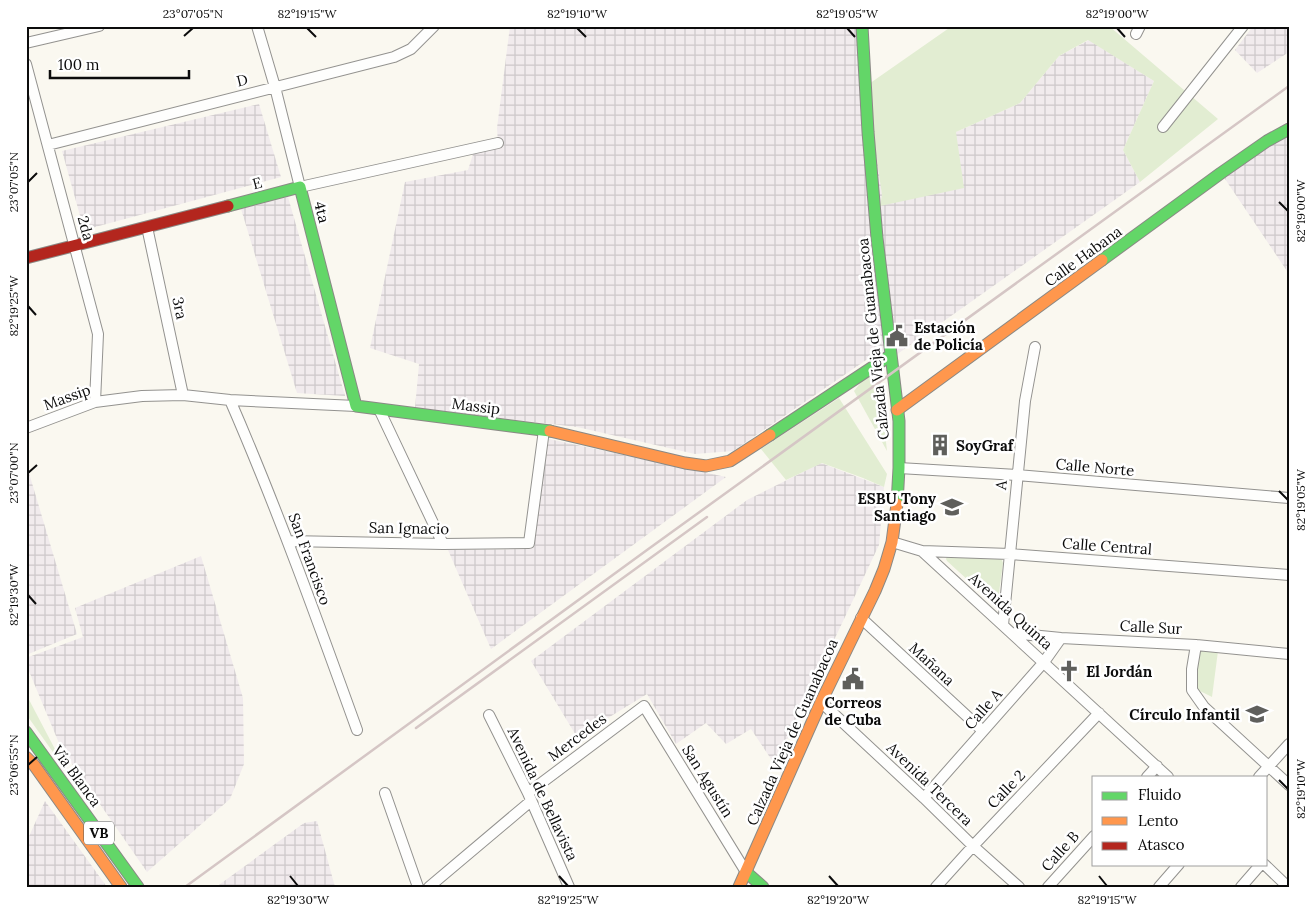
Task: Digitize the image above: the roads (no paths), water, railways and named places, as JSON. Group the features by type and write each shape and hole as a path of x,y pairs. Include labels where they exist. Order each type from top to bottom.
{"street":[{"path":"26,43 99,26"},
{"name":"4ta","path":"257,26 356,406"},
{"name":"D","path":"48,145 394,57 411,49 434,26"},
{"name":"Calzada Vieja de Guanabacoa","path":"739,887 821,702 874,591 892,542 897,506 899,421 875,209 868,132 862,26"},
{"path":"1163,127 1243,26"},
{"name":"2da","path":"26,64 98,334 95,402"},
{"name":"Calle Habana","path":"897,410 1237,162 1267,141 1289,129"},
{"name":"E","path":"26,258 300,188 498,143"},
{"name":"3ra","path":"146,227 183,394"},
{"name":"A","path":"1002,625 1024,401 1035,348"},
{"name":"Massip","path":"26,428 95,402 142,396 183,394 230,400 356,406 544,430 685,463 706,466 730,460 891,355"},
{"name":"San Francisco","path":"230,400 252,449 288,541 357,730"},
{"path":"379,409 442,544"},
{"name":"San Ignacio","path":"288,541 528,544 544,430"},
{"name":"Calle Norte","path":"899,468 1017,475 1289,498"},
{"name":"Avenida Quinta","path":"892,542 922,551 1167,776"},
{"name":"Calle Central","path":"922,551 1010,554 1289,575"},
{"name":"Mañana","path":"861,618 983,731"},
{"name":"Calle Sur","path":"1012,633 1062,638 1196,645 1289,654"},
{"name":"Calle A","path":"924,798 1044,662 1062,638"},
{"path":"1196,645 1192,669 1192,690 1204,707 1289,785"},
{"name":"Avenida Tercera","path":"821,702 924,798 972,846 1019,887"},
{"name":"San Agustín","path":"644,706 746,872"},
{"name":"Mercedes","path":"429,887 530,797 644,706"},
{"name":"Calle 2","path":"936,887 972,846 1100,713"},
{"name":"Avenida de Bellavista","path":"489,715 530,797 569,887"},
{"name":"Vía Blanca","path":"26,732 138,887"},
{"path":"1260,776 1289,744"},
{"name":"Vía Blanca","path":"26,757 34,765 121,887"},
{"path":"1148,776 1157,766"},
{"path":"385,793 418,887"},
{"name":"Calle B","path":"1048,887 1092,838"},
{"path":"1159,887 1177,866"},
{"path":"1241,887 1260,866"},
{"path":"1264,866 1288,887"},
{"path":"746,872 763,887"}],"railway":[{"path":"185,887 1289,86"},
{"path":"416,728 707,517"}],"place":[{"name":"Estación de Policía","path":"897,336"},
{"name":"SoyGraf","path":"940,445"},
{"name":"ESBU Tony Santiago","path":"952,507"},
{"name":"El Jordán","path":"1069,671"},
{"name":"Correos de Cuba","path":"853,679"},
{"name":"Círculo Infantil","path":"1257,714"}]}
